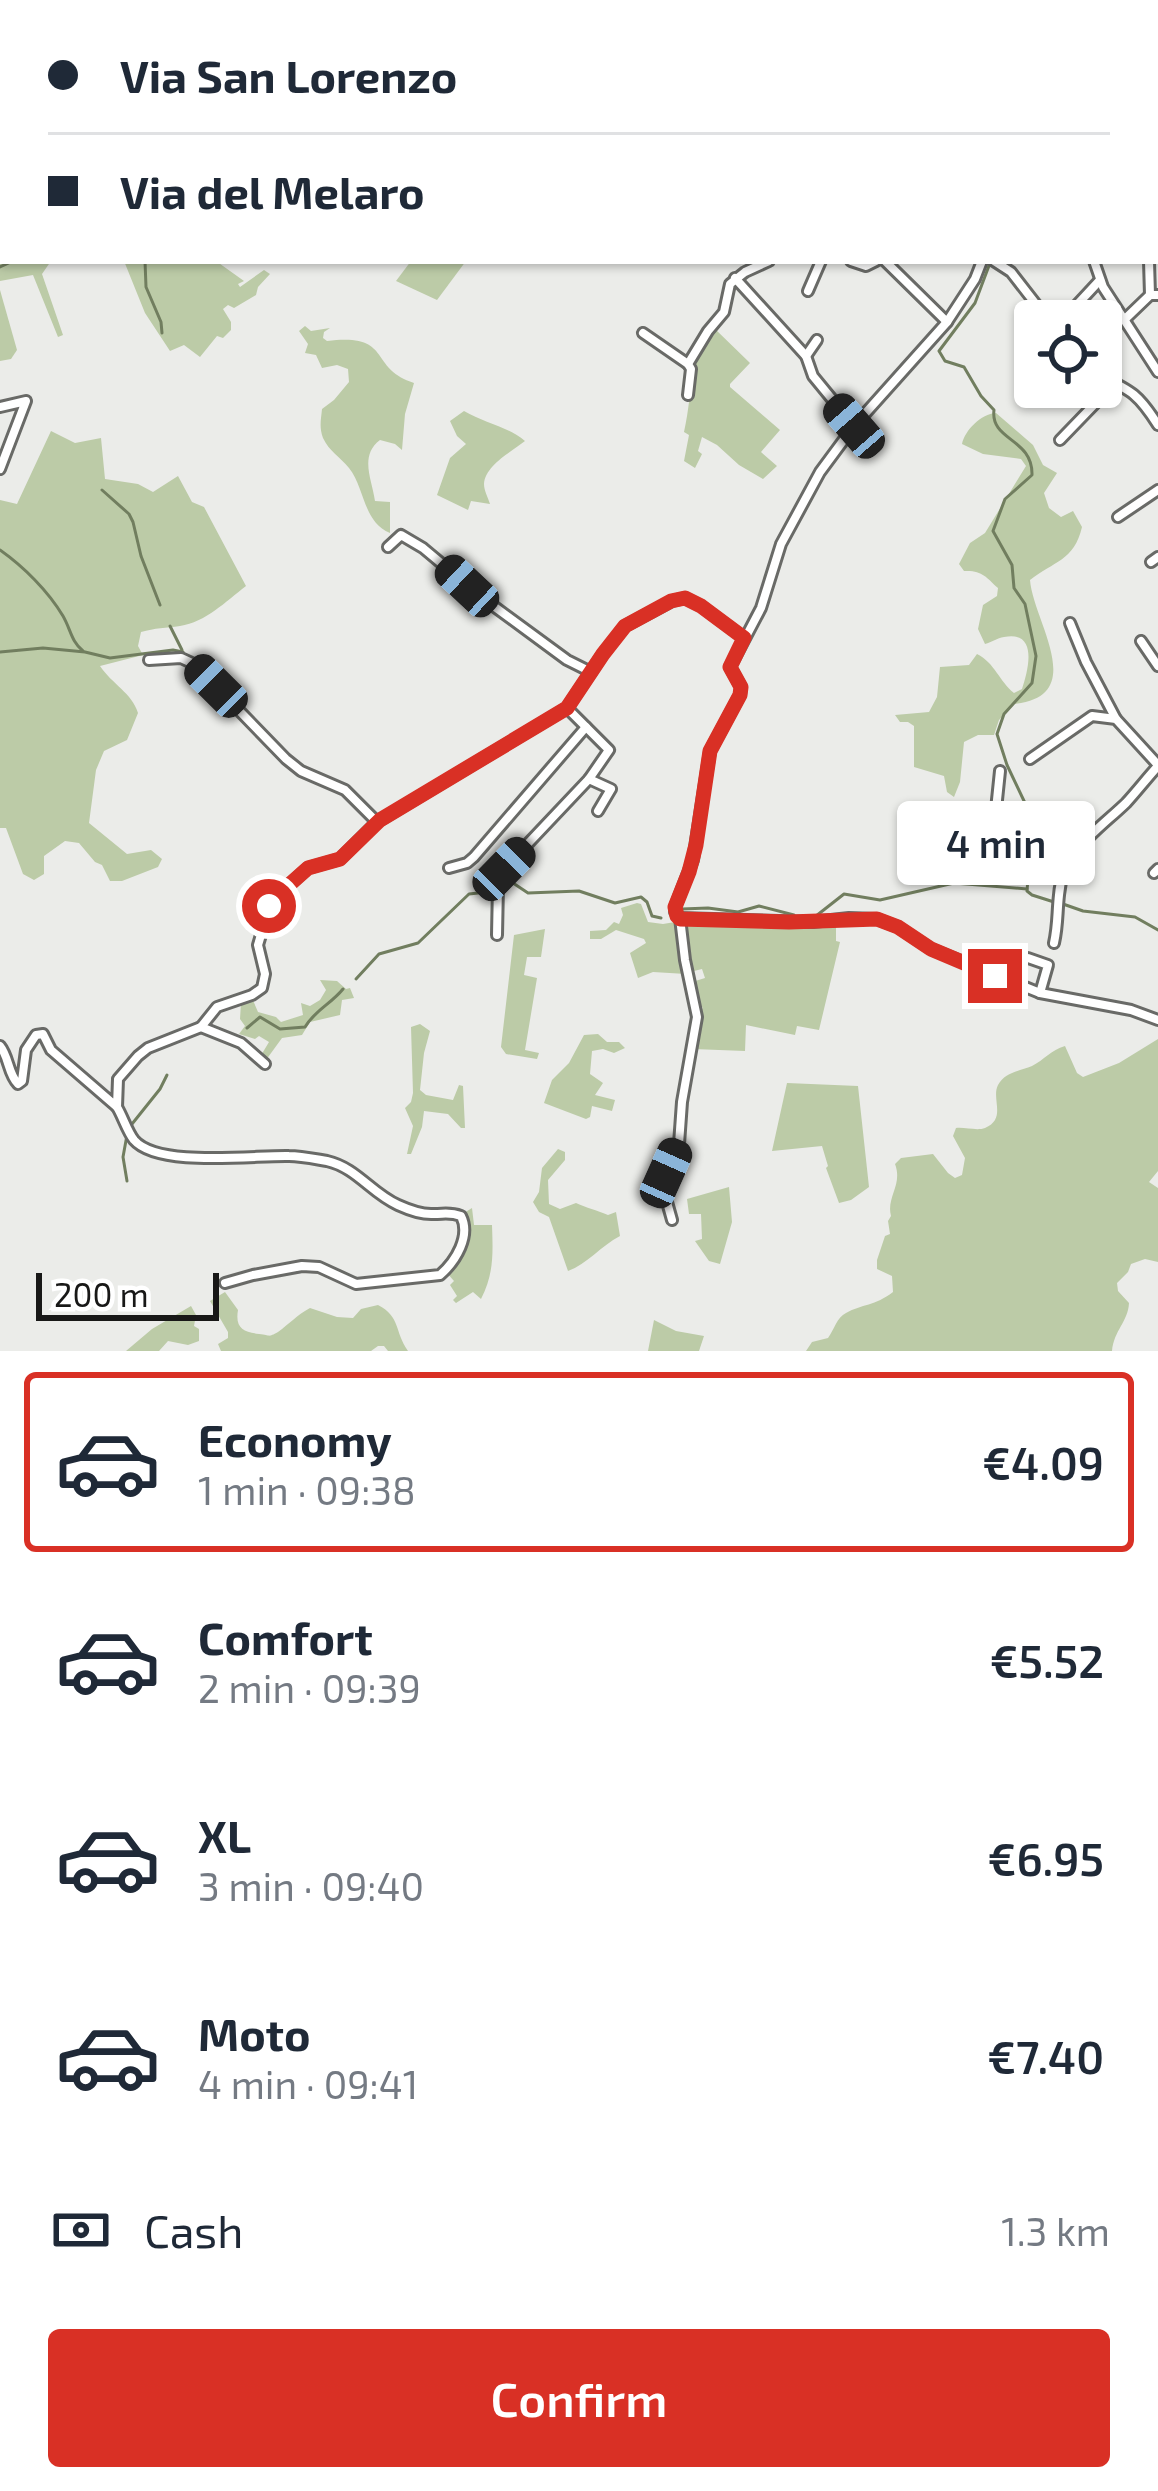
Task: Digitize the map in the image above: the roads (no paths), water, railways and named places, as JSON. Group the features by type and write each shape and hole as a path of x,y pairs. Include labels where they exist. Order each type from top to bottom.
{"street":[{"path":"688,364 724,312 735,278 763,264"},
{"path":"808,292 820,264"},
{"path":"883,264 947,322"},
{"path":"672,1220 665,1195 666,1173 680,1144 697,1016 678,914 693,860 710,751 740,695 741,687 730,667 761,608 781,544 820,472 854,426 947,322 981,264"},
{"path":"999,264 1033,300"},
{"path":"1095,264 1100,280 1158,372"},
{"path":"1124,320 1154,295 1149,264"},
{"path":"735,278 806,356 813,376 854,426"},
{"path":"1081,300 1100,280"},
{"path":"643,332 688,364 688,395"},
{"path":"806,356 817,340"},
{"path":"1122,386 1144,404 1158,425"},
{"path":"0,407 26,401 0,469"},
{"path":"1060,440 1091,408"},
{"path":"1118,517 1158,490"},
{"path":"388,547 401,536 423,548 567,660 592,672"},
{"path":"117,1107 118,1079 138,1056 201,1027 217,1007 262,988 265,974 258,945 271,901 308,868 340,859 377,822 567,708 625,626 679,598 701,606 744,638"},
{"path":"1054,944 1059,895 1082,841 1128,801 1158,765 1116,719 1070,623"},
{"path":"1141,640 1158,666"},
{"path":"149,661 181,658 194,664 286,760 345,790 377,822"},
{"path":"497,935 500,875 589,779 610,749 567,708"},
{"path":"1030,759 1089,718 1116,719"},
{"path":"449,868 474,857 586,727"},
{"path":"992,848 1000,771"},
{"path":"589,779 611,789 598,812"},
{"path":"948,835 948,847 1034,848 1064,877"},
{"path":"678,914 789,922 877,919 931,949 1040,993 1131,1010 1158,1020"},
{"path":"1028,958 1048,965 1040,993"},
{"path":"201,1027 241,1043 266,1064"},
{"path":"0,1046 18,1084 29,1042 43,1034 51,1050 117,1107 130,1136 152,1152 186,1158 290,1156 330,1162 356,1173 390,1201 424,1214 451,1212 466,1224 456,1256 440,1275 356,1284 319,1267 302,1266 225,1283"}],"waterway":[{"path":"0,267 6,264"},
{"path":"145,264 146,287 162,333"},
{"path":"990,264 975,303 939,351 945,361 964,367 994,410 998,428 1030,463 1032,475 1005,499 993,531 1012,565 1014,588 1025,604 1036,656 1032,683 1004,714 997,734 1025,803 1030,844"},
{"path":"102,490 129,514 160,605"},
{"path":"0,550 50,598 83,651"},
{"path":"170,626 182,650"},
{"path":"0,652 43,648 110,658 183,652"},
{"path":"1030,853 1027,891 1054,902"},
{"path":"502,881 528,893 579,891 615,903 641,897 652,916 661,918"},
{"path":"356,979 379,954 418,943 469,894 493,883"},
{"path":"816,916 844,894 880,900 954,883 1027,889"},
{"path":"1063,904 1135,917 1158,930"},
{"path":"682,909 738,912 759,906 794,915"},
{"path":"247,1028 260,1017 280,1029 305,1027 343,989"},
{"path":"132,1124 167,1075"},
{"path":"127,1135 123,1157 127,1181"}]}
